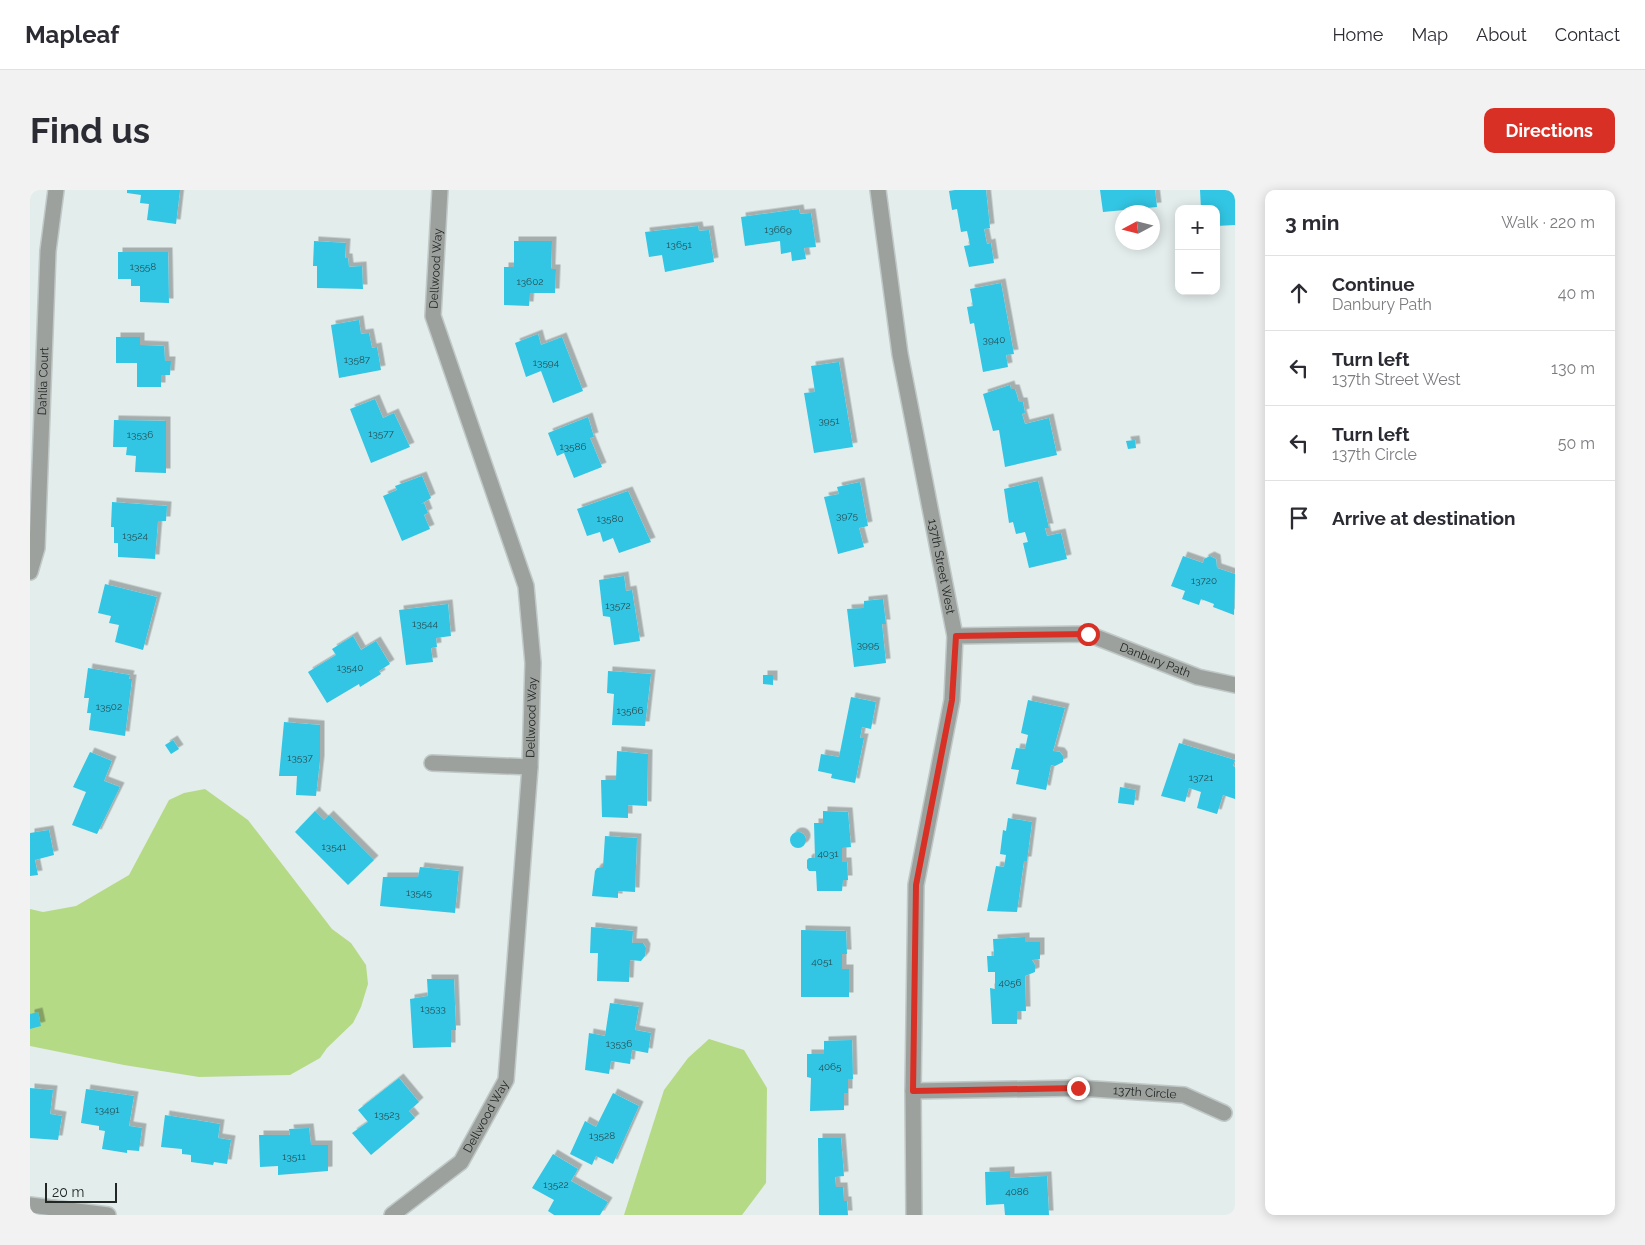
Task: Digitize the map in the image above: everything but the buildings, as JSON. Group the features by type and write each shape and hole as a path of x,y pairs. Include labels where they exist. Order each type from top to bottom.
{"street":[{"name":"Dahlia Court","path":"30,572 37,548 48,251 56,190"},
{"name":"Dellwood Way","path":"392,1215 461,1162 506,1080 530,767 534,663 526,586 433,316 440,190"},
{"name":"137th Street West","path":"878,190 900,354 956,636 952,700 916,885 913,1091 914,1215"},
{"name":"Danbury Path","path":"956,636 1088,634 1198,677 1235,686"},
{"path":"432,763 530,767"},
{"name":"137th Circle","path":"913,1091 1078,1088 1184,1095 1224,1113"},
{"path":"30,1204 108,1215"}],"green space":[{"path":"205,789 248,820 332,929 351,943 366,965 368,984 361,1007 353,1023 327,1048 320,1058 290,1075 199,1077 124,1065 30,1046 30,909 43,912 76,906 129,875 169,800 184,793"},
{"path":"709,1039 744,1050 767,1088 766,1183 742,1215 624,1215 664,1090 688,1058"}],"route":[{"path":"1078,1088 913,1091 916,885 952,700 956,636 1088,634"}]}
